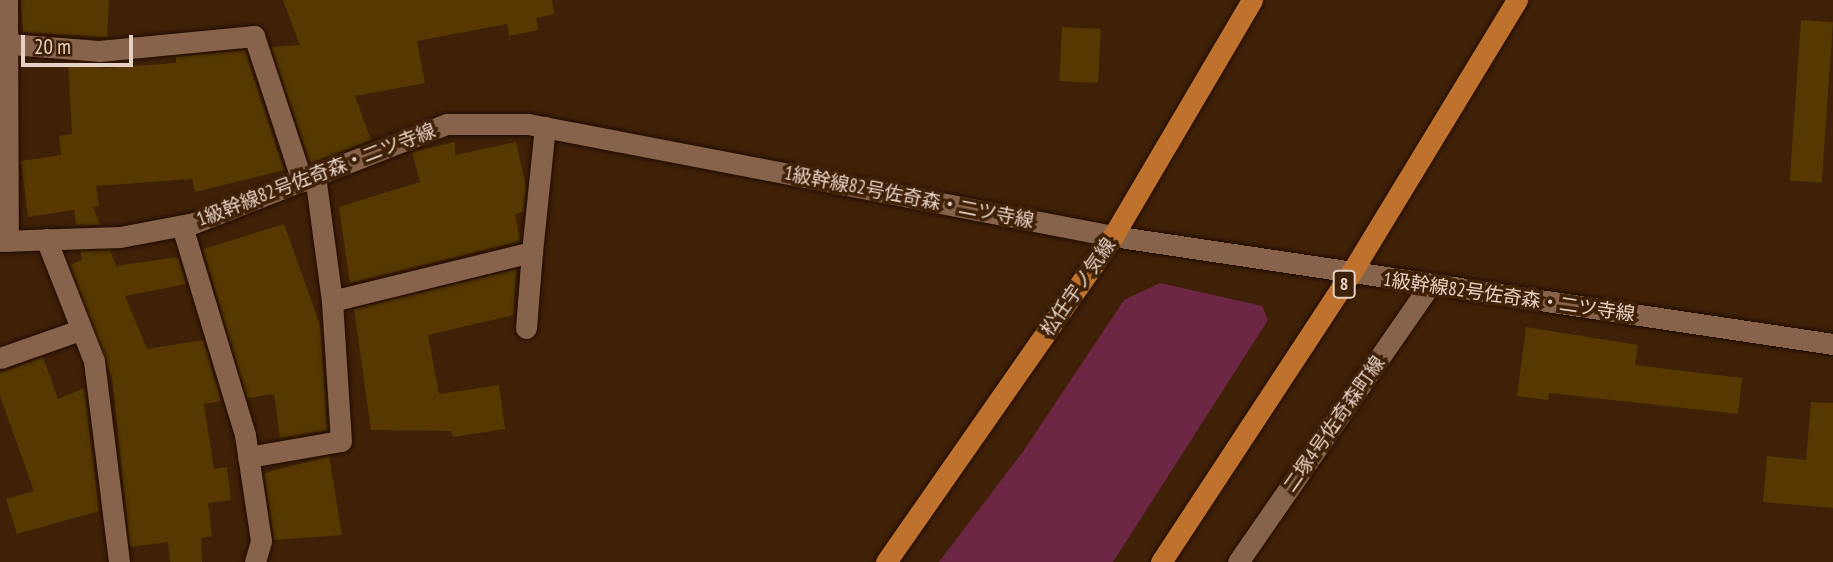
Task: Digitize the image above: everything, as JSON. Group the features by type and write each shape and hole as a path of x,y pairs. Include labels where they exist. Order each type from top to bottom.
{"main road":[{"name":"松任宇ノ気線","path":"886,562 1113,236 1252,0"},
{"name":"8","path":"1161,562 1351,274 1517,0"}],"street":[{"path":"4,241 9,44 7,0"},
{"path":"9,44 99,51 254,36 308,178 332,301 341,441 248,457"},
{"name":"1級幹線82号佐奇森・二ツ寺線","path":"4,241 120,237 182,226 447,124 545,127 1113,236 1429,286 1833,344"},
{"path":"526,328 545,127"},
{"path":"182,226 215,320 248,457 261,541 255,562"},
{"path":"46,239 99,387 119,562"},
{"path":"332,301 532,252"},
{"name":"二塚4号佐奇森町線","path":"1238,562 1429,286"},
{"path":"0,358 80,330"}],"shaded area":[{"path":"1160,283 1262,306 1268,320 1113,562 939,562 1024,450 1124,300"}],"building":[{"path":"21,0 109,0 107,37 23,32"},
{"path":"283,0 552,0 554,14 536,18 538,30 509,36 507,24 417,41 425,83 355,96 371,140 310,163 271,47 300,45"},
{"path":"1801,20 1833,22 1822,183 1790,181"},
{"path":"1062,27 1101,29 1098,83 1059,81"},
{"path":"245,50 284,170 195,192 192,179 96,186 99,206 93,207 100,225 76,225 74,210 28,217 21,161 61,155 59,136 72,134 68,63 105,68 176,63 176,57"},
{"path":"455,142 455,155 516,142 526,186 523,212 515,214 520,241 350,283 339,207 420,182 412,152"},
{"path":"284,224 320,325 327,430 280,438 274,394 247,398 203,249"},
{"path":"110,250 116,266 178,257 186,284 125,296 147,349 203,340 221,401 204,404 214,469 227,467 231,500 208,503 212,536 201,538 202,562 170,562 168,542 130,547 112,378 70,265 82,260 80,251"},
{"path":"516,269 513,315 428,335 439,394 499,385 505,429 453,437 451,431 371,430 354,309"},
{"path":"1526,327 1638,345 1635,365 1742,378 1738,414 1549,393 1548,400 1517,396"},
{"path":"43,357 58,399 84,388 99,511 17,534 6,499 34,491 0,396 0,373"},
{"path":"1811,402 1833,403 1833,508 1763,502 1767,456 1806,460"},
{"path":"329,456 342,535 274,540 264,473"}]}
